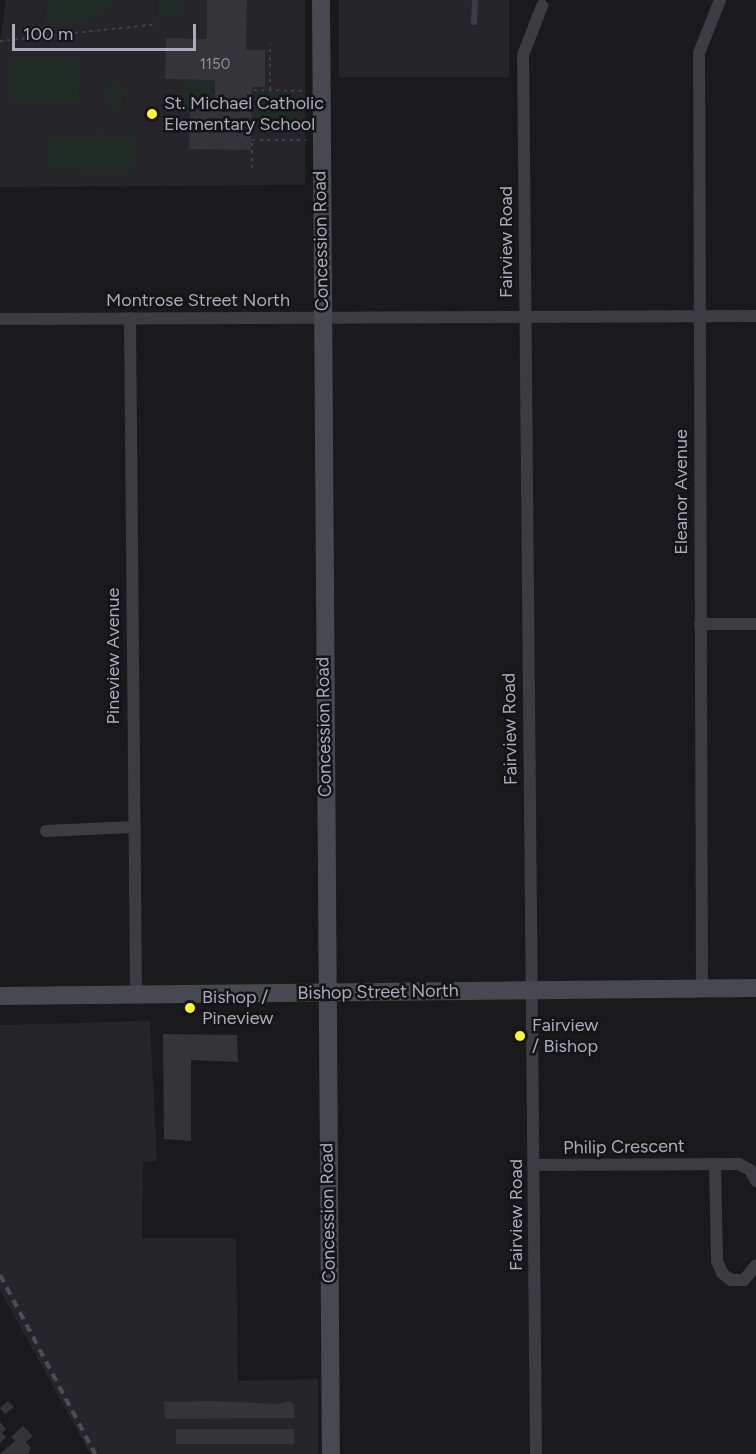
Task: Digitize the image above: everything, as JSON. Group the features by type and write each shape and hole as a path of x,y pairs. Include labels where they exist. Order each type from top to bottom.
{"main road":[{"name":"Concession Road","path":"321,0 331,1454"},
{"name":"Bishop Street North","path":"0,996 756,987"}],"street":[{"name":"Eleanor Avenue","path":"702,988 698,317 699,53 720,0"},
{"name":"Fairview Road","path":"536,1454 523,55 542,6"},
{"name":"Montrose Street North","path":"0,319 756,316"},
{"name":"Pineview Avenue","path":"130,318 136,994"},
{"path":"700,624 756,624"},
{"path":"46,831 133,827"},
{"path":"716,1164 717,1261 722,1273 731,1280 744,1280 756,1265"},
{"name":"Philip Crescent","path":"534,1165 739,1164 750,1170 756,1181"}],"lane":[{"path":"474,22 475,0"}],"path":[{"path":"0,41 158,24"},
{"path":"270,44 270,90"},
{"path":"254,90 306,90"},
{"path":"252,168 252,140 306,140"}],"shaded area":[{"name":"St. Michael Catholic Elementary School","path":"6,0 305,0 305,185 0,187 0,42"},
{"path":"47,0 121,0 92,20 44,22"},
{"path":"158,0 181,0 181,15 158,15"},
{"path":"339,0 509,0 509,77 339,77"},
{"path":"11,58 80,59 79,102 10,101"},
{"path":"183,83 212,83 212,108 183,108"},
{"path":"107,84 124,85 123,109 106,108"},
{"path":"251,92 296,93 295,131 250,130"},
{"path":"48,133 134,135 133,172 47,171"},
{"path":"150,1021 157,1161 143,1162 142,1238 236,1238 238,1381 318,1379 318,1454 90,1454 0,1290 0,1025"}],"building":[{"path":"207,0 247,0 246,50 265,50 265,87 252,87 251,150 189,149 190,109 215,109 215,80 165,79 166,38 207,39"},
{"path":"163,1034 237,1035 238,1062 191,1060 191,1141 164,1139"},
{"path":"8,1401 14,1407 5,1414 0,1408"},
{"path":"215,1401 277,1404 289,1401 294,1404 294,1418 165,1419 164,1402"},
{"path":"0,1422 6,1429 2,1433 6,1437 0,1443"},
{"path":"23,1426 33,1436 26,1442 31,1448 28,1454 0,1454 15,1441 11,1437"},
{"path":"176,1429 294,1429 294,1444 176,1444"}],"railway":[{"path":"0,1275 95,1454"}],"place":[{"name":"St. Michael Catholic Elementary School","path":"152,114"},
{"name":"Bishop / Pineview","path":"190,1008"},
{"name":"Fairview / Bishop","path":"520,1036"}]}
